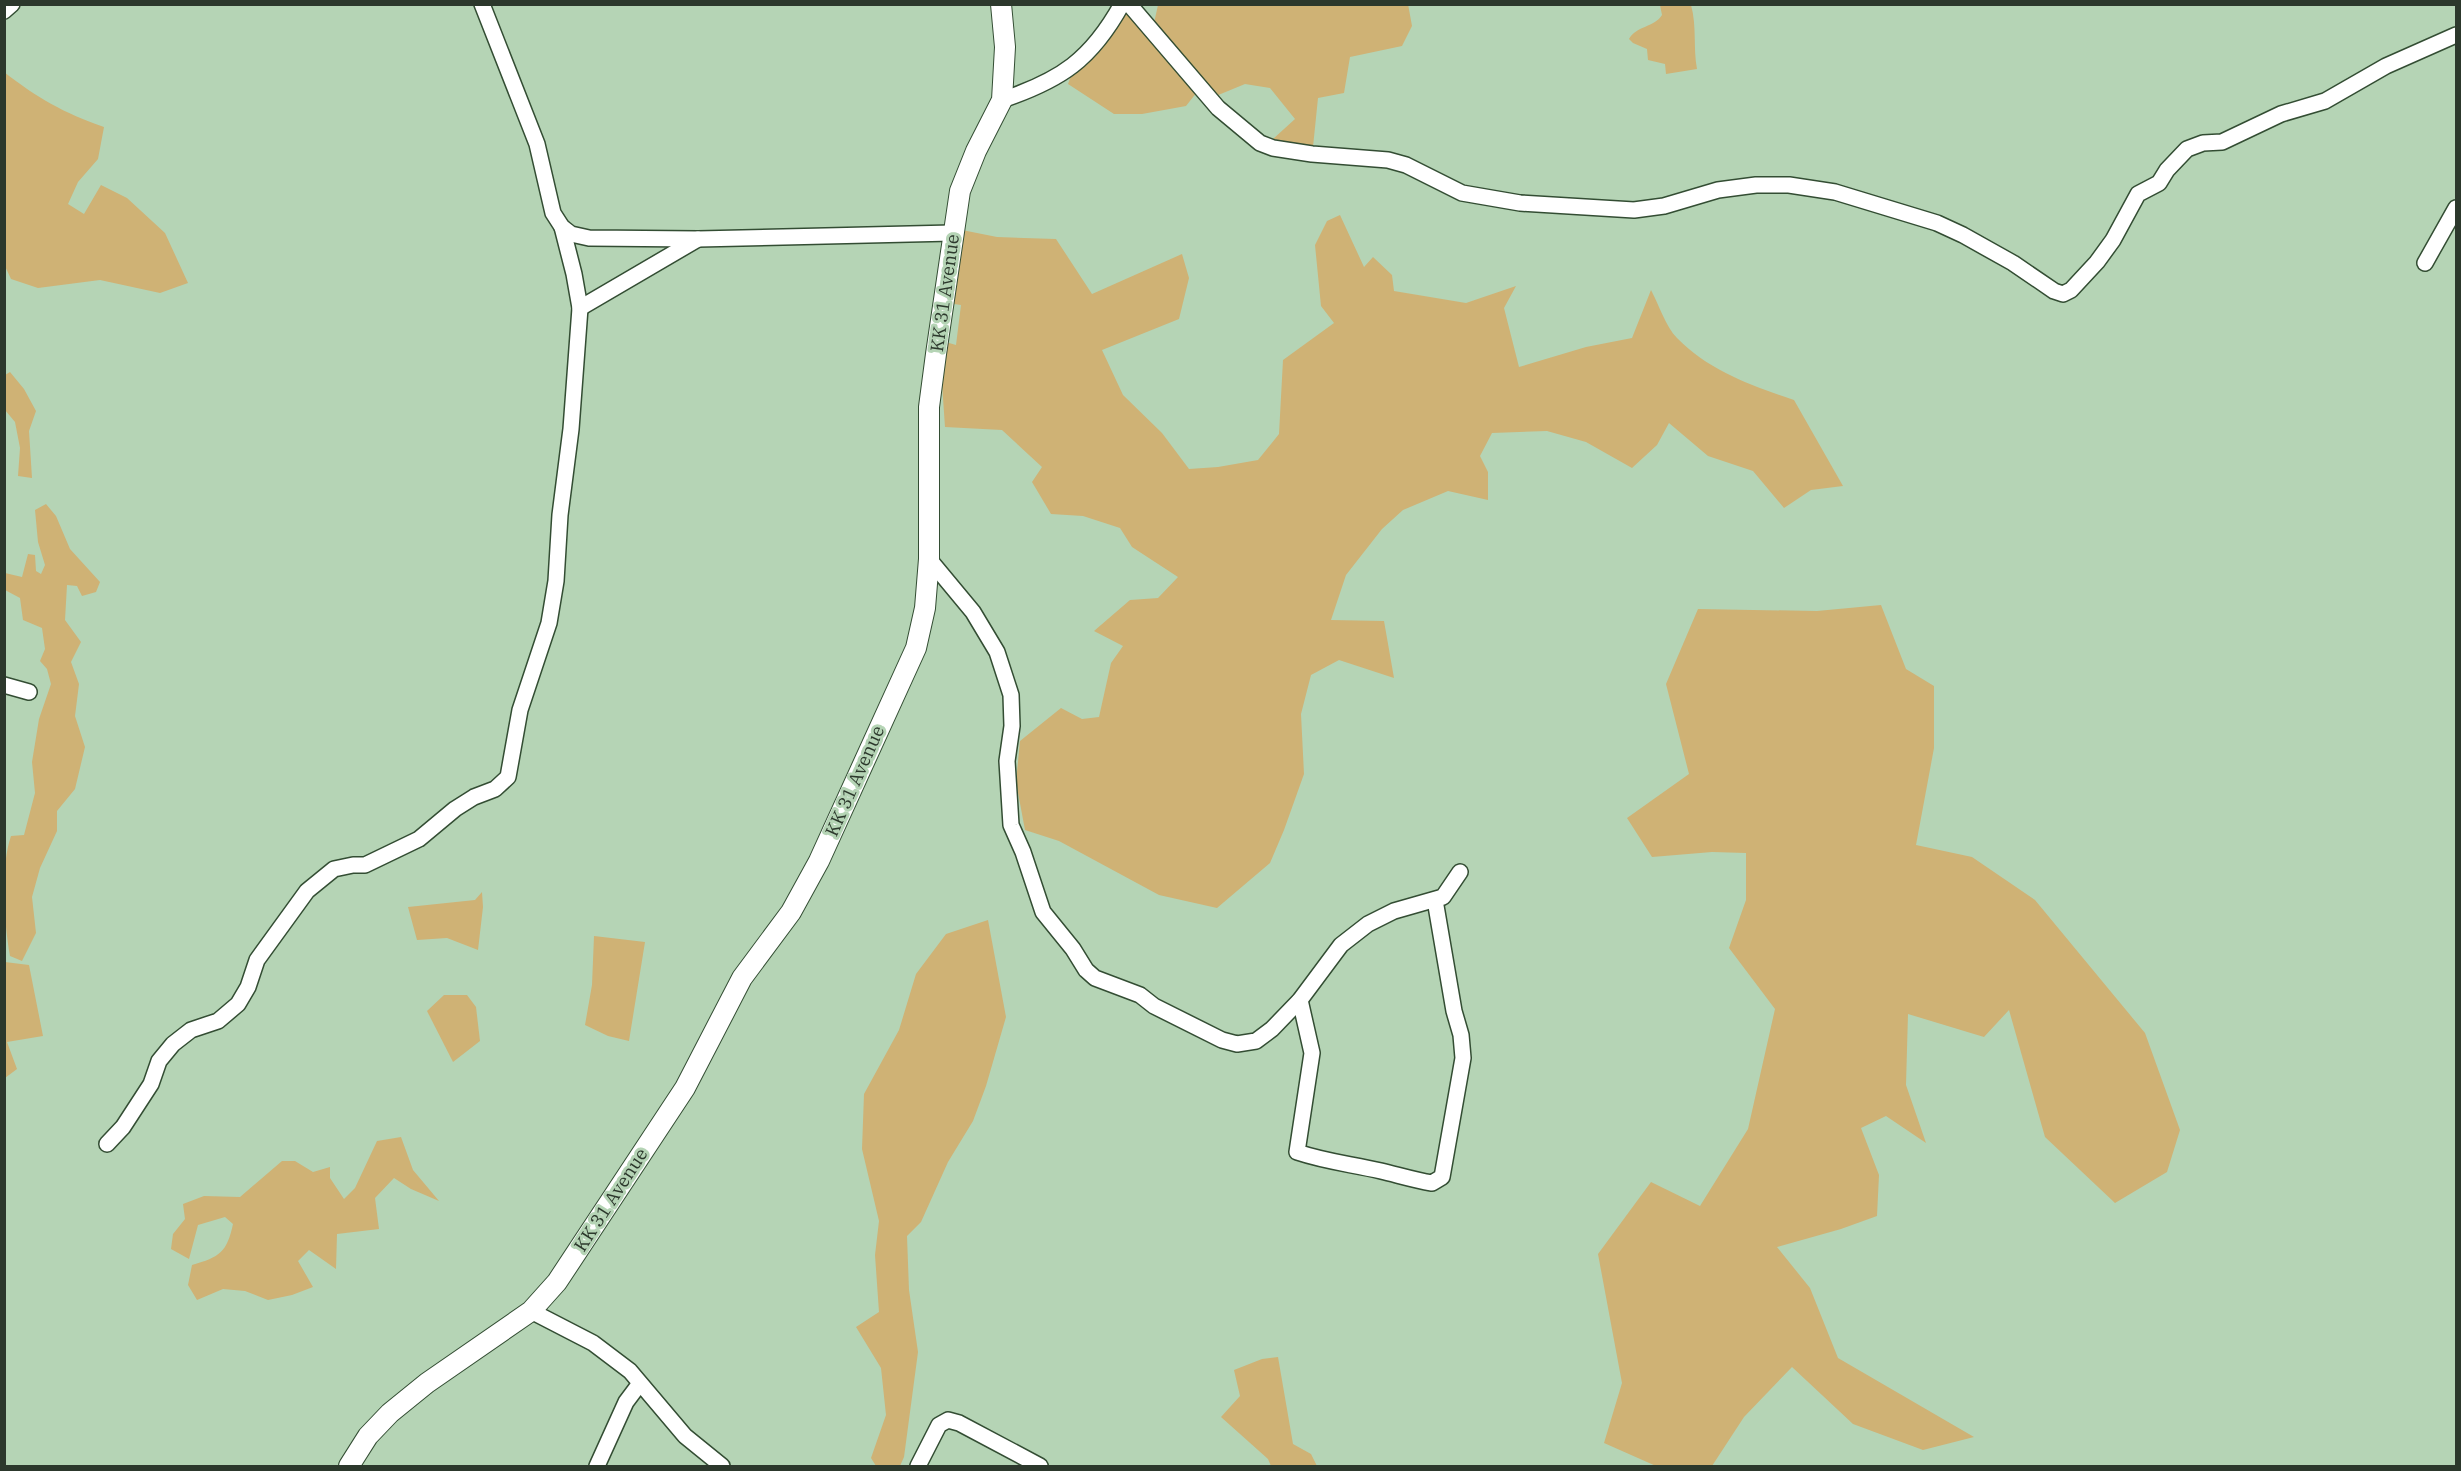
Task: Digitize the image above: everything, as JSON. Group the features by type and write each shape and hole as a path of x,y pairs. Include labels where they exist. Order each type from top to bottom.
{"main road":[{"path":"1001,4 1005,47 1002,100"},
{"name":"KK 31 Avenue","path":"349,1467 368,1436 390,1413 427,1383 531,1311 557,1282 684,1088 742,978 791,912 819,861 916,648 925,609 929,559 929,407 944,313 952,233 960,190 976,151 1002,100"}],"street":[{"path":"4,11 12,4"},
{"path":"482,4 537,144 553,213 562,227 570,234 589,238 698,239 952,233"},
{"path":"1002,100 1030,90 1066,72 1108,29 1122,4"},
{"path":"1129,4 1218,108 1260,143 1273,148 1312,154 1388,160 1406,165 1462,193 1520,203 1634,210 1664,206 1718,190 1756,185 1790,185 1835,192 1937,224 1964,235 2013,263 2054,291 2063,294 2071,290 2114,240 2138,194 2159,183 2167,170 2187,149 2204,143 2222,142 2281,114 2325,101 2386,66 2457,35"},
{"path":"2425,263 2457,208"},
{"path":"107,1144 123,1127 151,1084 159,1061 173,1044 191,1030 218,1021 238,1004 248,987 257,960 308,891 334,869 365,865 420,839 455,809 474,797 495,789 508,777 520,710 549,623 556,581 560,515 571,429 580,308 562,227"},
{"path":"580,308 698,239"},
{"path":"929,559 973,612 997,652 1011,695 1012,726 1007,761 1011,825 1023,852 1043,912 1073,949 1086,970 1095,978 1140,994 1155,1006 1222,1040 1237,1044 1256,1041 1272,1029 1300,1000 1341,945 1368,924 1394,911 1443,897 1460,872"},
{"path":"4,685 29,692"},
{"path":"1300,1000 1312,1053 1297,1152 1326,1162 1381,1171 1411,1180 1432,1183 1442,1177 1463,1058 1461,1035 1454,1011 1435,900"},
{"path":"531,1311 593,1343 630,1371 642,1382 679,1430 722,1467"},
{"path":"597,1467 626,1402 638,1386"},
{"path":"918,1467 939,1425 948,1420 959,1423 1040,1467"}],"shaded area":[{"path":"1408,4 1412,26 1402,46 1350,57 1344,93 1318,98 1313,147 1273,139 1295,119 1270,88 1245,84 1211,98 1154,23 1158,5"},
{"path":"1660,5 1691,5 1697,69 1666,74 1665,64 1648,60 1647,49 1629,39 1636,31 1659,19 1662,15"},
{"path":"1128,8 1197,92 1186,106 1142,114 1114,114 1068,84 1071,76 1102,49 1102,41"},
{"path":"4,72 51,104 104,127 98,159 78,182 68,204 84,214 101,185 127,198 165,233 188,283 160,293 100,280 38,288 11,279 4,264"},
{"path":"1340,215 1364,267 1373,257 1392,275 1394,291 1466,303 1516,286 1504,308 1519,367 1586,347 1632,338 1651,290 1669,328 1703,360 1732,376 1794,400 1843,486 1811,490 1784,508 1753,471 1708,456 1669,423 1657,445 1632,468 1586,442 1547,431 1492,433 1480,456 1488,472 1488,500 1448,491 1403,510 1382,529 1346,575 1331,620 1384,621 1394,678 1339,660 1311,675 1301,714 1304,774 1284,830 1270,863 1217,908 1159,895 1059,841 1025,830 1016,782 1020,741 1061,708 1082,719 1099,717 1111,663 1123,646 1094,631 1130,600 1158,598 1178,577 1132,547 1120,528 1083,516 1051,514 1032,482 1042,467 1002,430 945,427 939,340 956,345 961,305 954,304 962,230 997,237 1056,239 1092,294 1182,254 1189,278 1179,319 1102,350 1123,395 1162,433 1189,469 1258,460 1279,434 1283,360 1334,323 1321,306 1315,245 1327,221"},
{"path":"10,372 24,389 36,411 29,431 32,478 18,476 20,448 15,422 5,410 5,375"},
{"path":"46,504 56,516 70,549 100,582 96,592 82,596 77,586 67,585 65,620 81,642 71,662 79,684 75,716 85,747 75,789 57,811 57,831 40,868 32,897 36,933 22,961 10,956 5,912 5,863 11,836 24,835 35,793 32,762 39,719 51,684 47,669 40,661 45,649 42,628 23,620 20,598 5,590 5,573 22,577 28,554 35,555 36,571 41,574 45,565 38,542 35,510"},
{"path":"1881,605 1906,669 1934,686 1934,748 1916,845 1972,857 2035,900 2145,1033 2180,1130 2167,1172 2115,1203 2045,1137 2009,1010 1984,1037 1908,1014 1906,1085 1926,1143 1886,1116 1861,1128 1879,1175 1877,1216 1777,1247 1810,1288 1838,1358 1974,1437 1923,1450 1853,1424 1792,1367 1744,1417 1712,1466 1656,1466 1604,1443 1622,1383 1598,1254 1651,1182 1700,1206 1748,1129 1775,1009 1729,948 1746,900 1746,853 1712,852 1652,857 1627,818 1689,774 1666,684 1698,609 1817,611"},
{"path":"482,892 483,907 478,950 447,938 417,940 408,907 475,900"},
{"path":"988,920 1006,1017 986,1086 973,1121 948,1162 921,1222 907,1236 909,1290 918,1352 904,1457 900,1466 876,1466 871,1458 886,1415 881,1368 856,1327 879,1312 875,1255 879,1221 862,1149 864,1094 899,1030 916,974 946,934"},
{"path":"594,936 645,942 629,1041 608,1036 585,1025 592,985"},
{"path":"5,962 29,965 43,1036 7,1042 17,1069 5,1078"},
{"path":"444,995 467,995 476,1007 480,1041 453,1062 427,1011"},
{"path":"401,1137 413,1170 439,1201 411,1189 394,1178 375,1198 379,1229 337,1234 336,1269 309,1250 298,1261 313,1287 292,1295 268,1300 245,1291 223,1289 197,1300 188,1285 192,1265 221,1252 228,1241 233,1224 225,1217 198,1225 189,1259 171,1249 173,1234 185,1219 183,1204 204,1196 240,1197 282,1161 295,1161 313,1172 330,1167 330,1178 344,1199 355,1188 377,1141"},
{"path":"1278,1357 1293,1444 1311,1454 1317,1466 1271,1466 1268,1459 1221,1417 1240,1396 1234,1370 1262,1359"}]}
